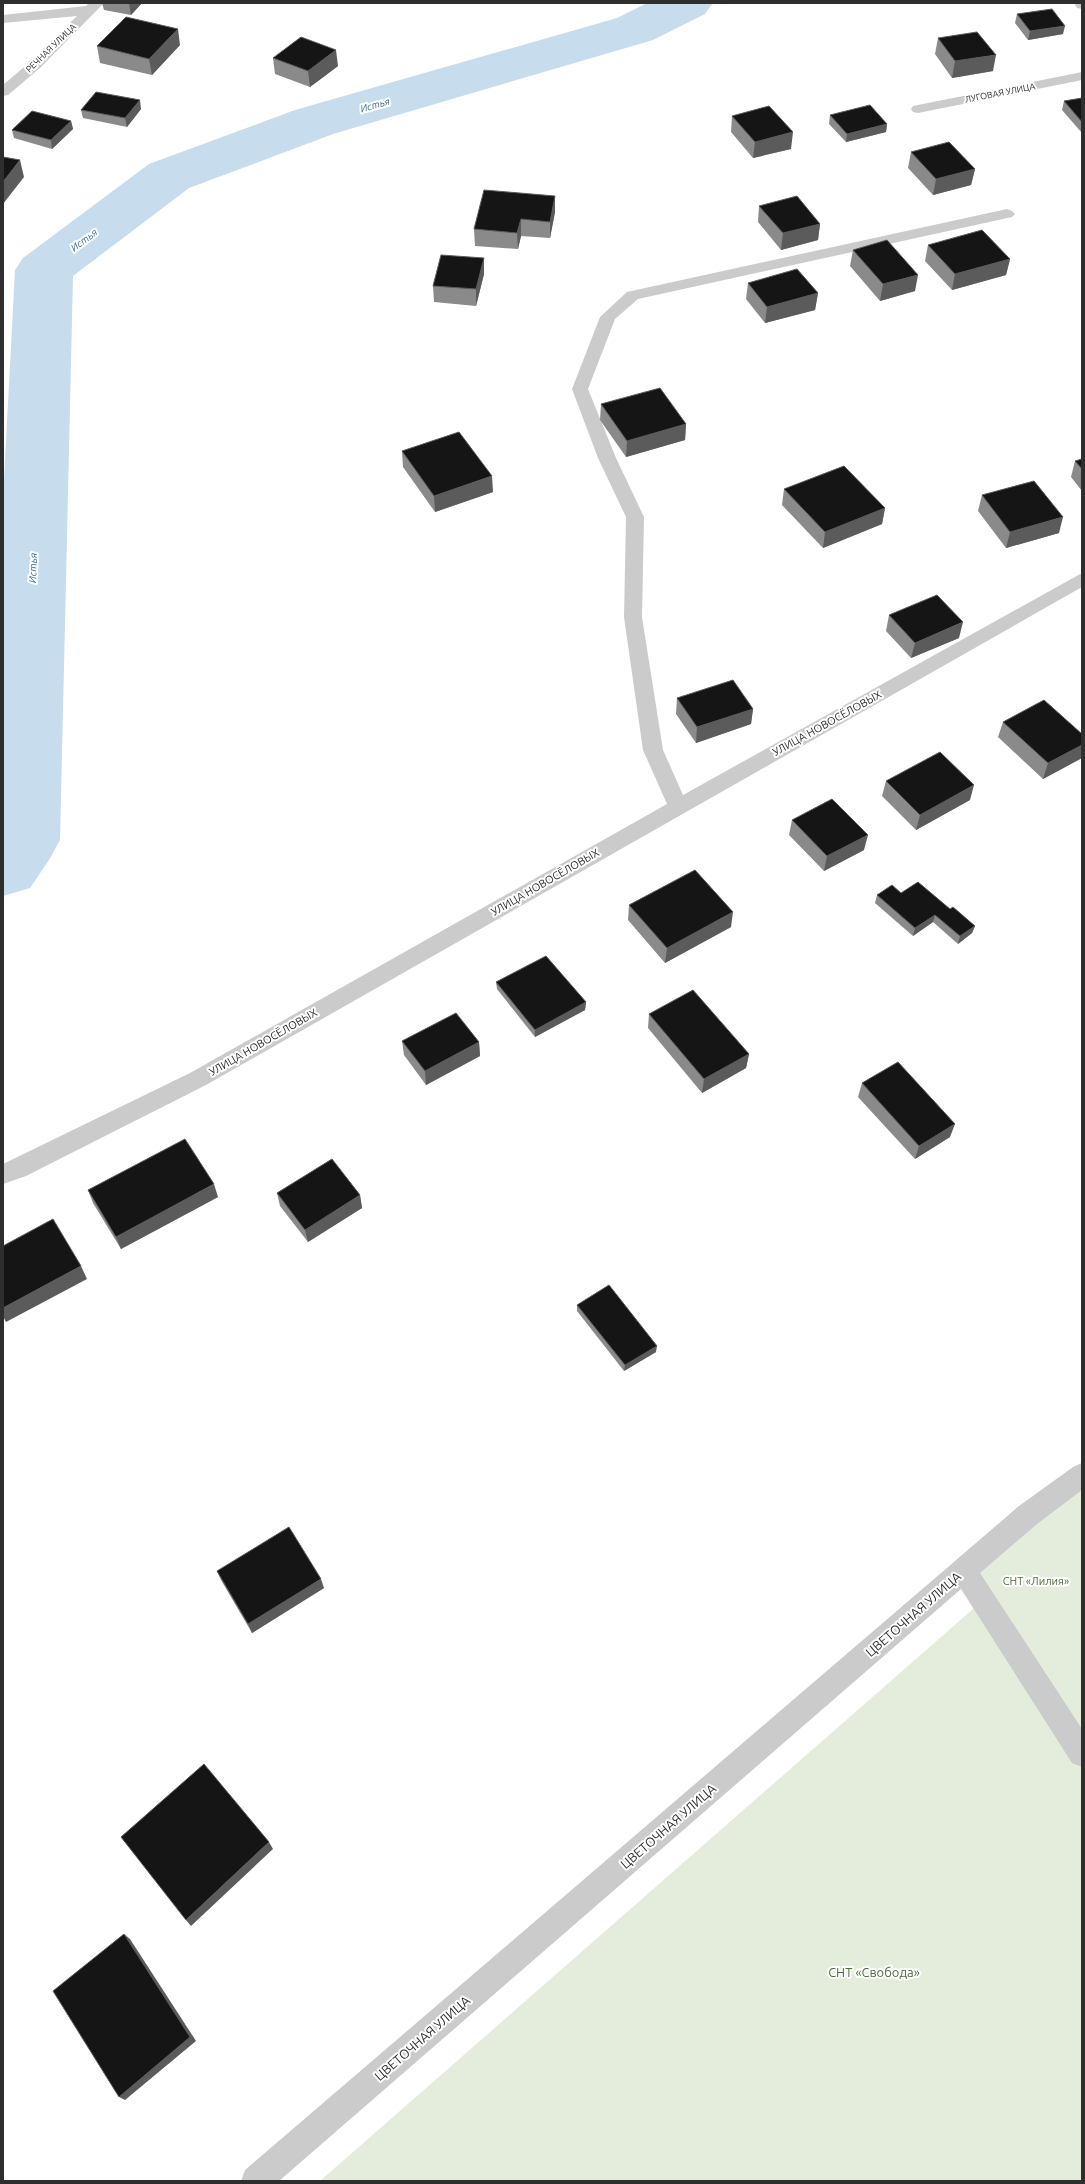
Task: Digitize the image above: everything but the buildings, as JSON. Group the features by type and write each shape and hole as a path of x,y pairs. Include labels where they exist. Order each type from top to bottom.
{"street":[{"path":"3,19 94,6"},
{"name":"РЕЧНАЯ УЛИЦА","path":"3,92 35,65 94,6"},
{"name":"ЛУГОВАЯ УЛИЦА","path":"918,109 1082,76"},
{"path":"678,807 653,750 633,617 635,517 607,458 580,389 608,317 633,295 1007,214"},
{"name":"УЛИЦА НОВОСЁЛОВЫХ","path":"3,1174 18,1169 198,1079 1082,579"},
{"name":"ЦВЕТОЧНАЯ УЛИЦА","path":"256,2181 1028,1515 1082,1475"},
{"path":"964,1570 1082,1753"}],"green space":[{"name":"СНТ «Лилия»","path":"1082,1475 1082,1740 976,1573"},
{"name":"СНТ «Свобода»","path":"981,1602 1082,1760 1082,2181 320,2181"}],"waterway":[{"name":"Истья","path":"3,867 23,840 44,270 169,176 314,122 635,29 687,3"}]}
